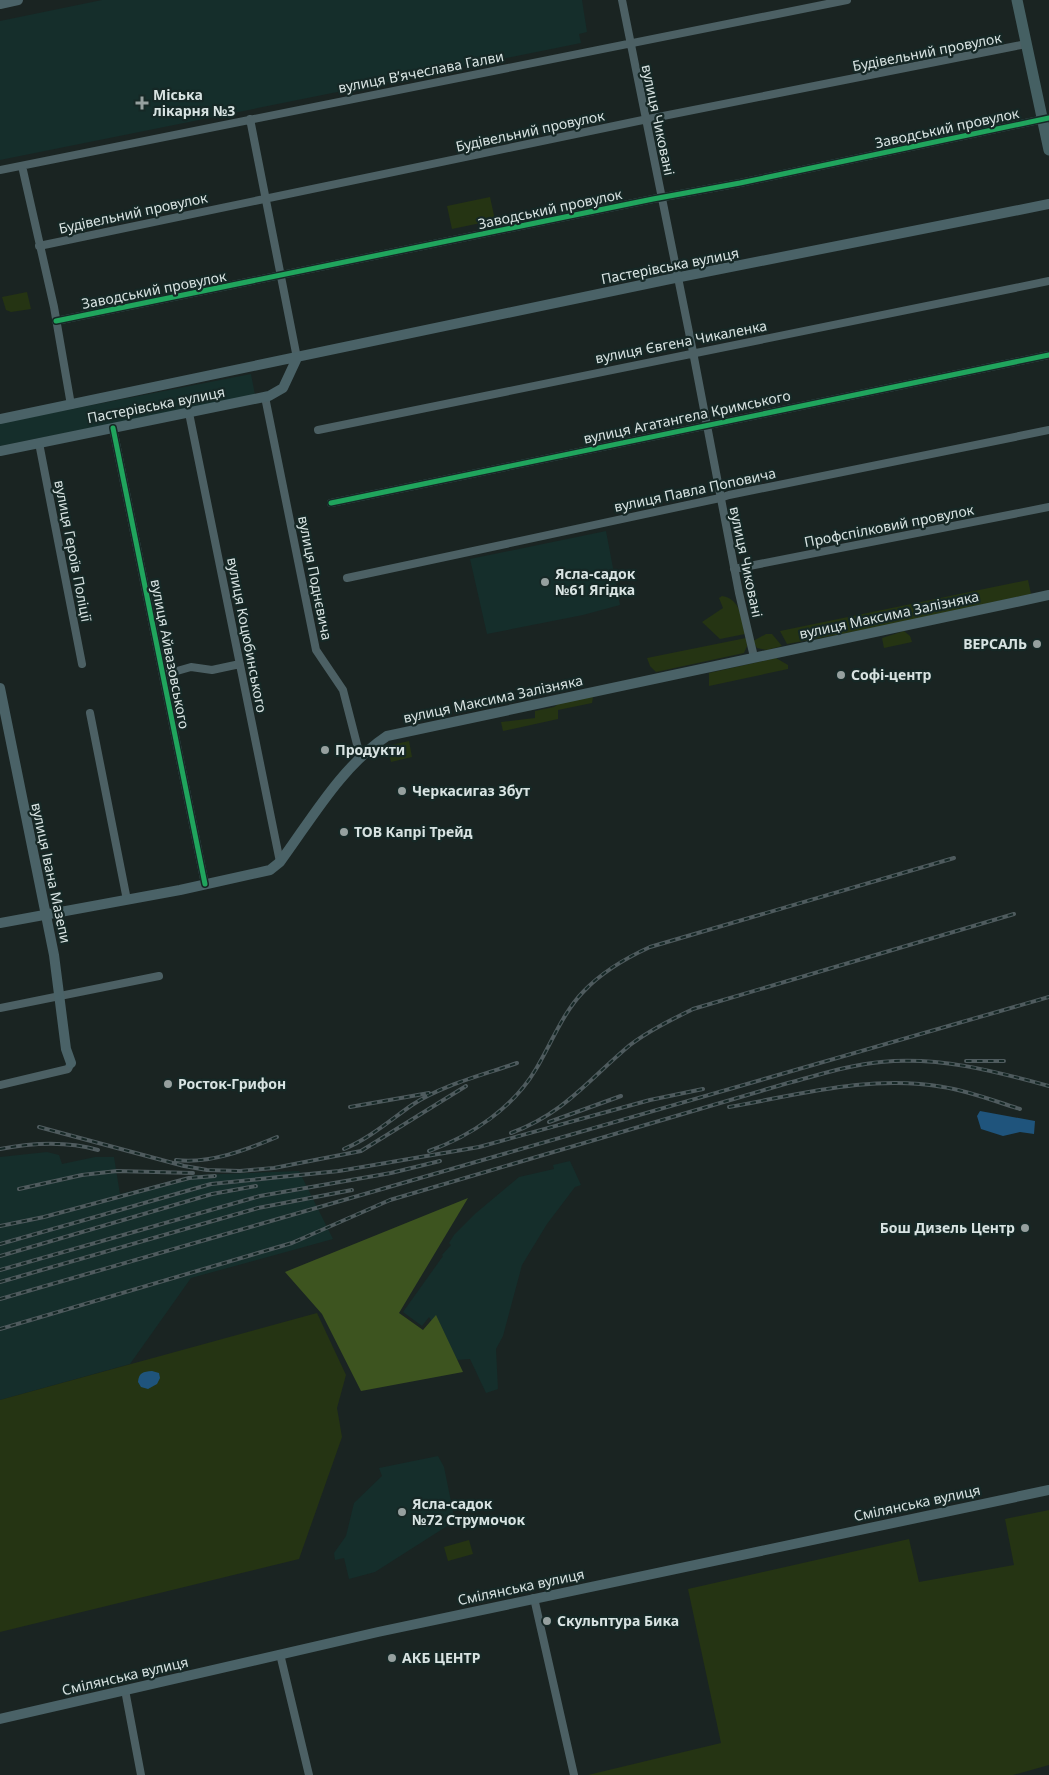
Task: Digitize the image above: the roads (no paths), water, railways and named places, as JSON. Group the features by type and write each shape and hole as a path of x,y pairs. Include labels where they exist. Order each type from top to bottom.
{"main road":[{"path":"0,4 18,0"},
{"path":"1017,0 1026,44 1046,118 1049,150"},
{"name":"Пастерівська вулиця","path":"0,419 677,278 1049,204"},
{"name":"Пастерівська вулиця","path":"0,451 265,397 283,388 297,358"},
{"name":"вулиця Максима Залізняка","path":"0,923 265,872 280,862 339,780 360,756 387,736 1049,595"},
{"name":"вулиця Івана Мазепи","path":"0,688 2,712 54,955 66,1049 71,1063"},
{"name":"Смілянська вулиця","path":"0,1719 280,1654 534,1598 1049,1490"}],"street":[{"name":"вулиця Чиковані","path":"622,0 629,43 708,425 734,569 754,657"},
{"name":"вулиця Вʼячеслава Галви","path":"0,170 847,0"},
{"name":"Будівельний провулок","path":"39,246 1026,44"},
{"name":"Заводський провулок","path":"56,321 662,198 740,184 1046,118"},
{"path":"250,119 297,358"},
{"path":"22,166 56,321 71,405"},
{"name":"вулиця Євгена Чикаленка","path":"318,430 693,352 1049,281"},
{"name":"вулиця Агатангела Кримського","path":"331,503 1049,355"},
{"name":"вулиця Поднєвича","path":"265,397 316,650 343,690 360,756"},
{"name":"вулиця Коцюбинського","path":"189,413 280,862"},
{"name":"вулиця Айвазовського","path":"113,428 205,884"},
{"name":"вулиця Павла Поповича","path":"348,578 729,495 1049,430"},
{"name":"вулиця Героїв Поліції","path":"39,443 82,664"},
{"name":"Профспілковий провулок","path":"734,569 1049,507"},
{"path":"163,675 191,667 212,670 240,664"},
{"path":"90,713 127,900"},
{"path":"0,1008 159,976"},
{"path":"0,1085 68,1069 71,1063"},
{"path":"534,1598 574,1775"},
{"path":"280,1654 308,1775"},
{"path":"125,1690 141,1775"}],"water":[{"path":"980,1111 1035,1121 1034,1134 1020,1132 1003,1136 981,1129 977,1116"},
{"path":"152,1371 159,1373 160,1378 157,1384 148,1389 141,1387 138,1382 140,1374"}],"railway":[{"path":"429,1151 475,1129 503,1108 527,1083 577,999 599,977 624,960 650,947 954,858"},
{"path":"511,1133 530,1125 561,1106 630,1045 693,1009 1014,914"},
{"path":"0,1299 1049,997"},
{"path":"0,1329 292,1243 390,1200 788,1083 846,1068 869,1063 924,1061 987,1070 1049,1086"},
{"path":"966,1061 1004,1061"},
{"path":"344,1149 371,1134 412,1105 436,1092 517,1063"},
{"path":"729,1107 808,1092 862,1084 889,1083 943,1087 1020,1109"},
{"path":"39,1127 184,1166 207,1170 240,1171 274,1168 361,1151 466,1086"},
{"path":"0,1244 211,1184 339,1171 479,1147 650,1100 703,1089"},
{"path":"350,1107 429,1093"},
{"path":"549,1122 621,1096"},
{"path":"176,1160 189,1161 215,1158 253,1147 277,1137"},
{"path":"0,1149 24,1145 62,1144 98,1150"},
{"path":"0,1270 260,1196 391,1173 440,1161"},
{"path":"19,1189 82,1175 117,1171 193,1173"},
{"path":"0,1226 44,1217 189,1178 215,1176"},
{"path":"0,1256 212,1194 256,1186"},
{"path":"0,1282 258,1208 352,1190"}],"place":[{"name":"Міська лікарня №3","path":"142,103"},
{"name":"Ясла-садок №61 Ягідка","path":"545,582"},
{"name":"ВЕРСАЛЬ","path":"1037,644"},
{"name":"Софі-центр","path":"841,675"},
{"name":"Продукти","path":"325,750"},
{"name":"Черкасигаз Збут","path":"402,791"},
{"name":"ТОВ Капрі Трейд","path":"344,832"},
{"name":"Росток-Грифон","path":"168,1084"},
{"name":"Бош Дизель Центр","path":"1025,1228"},
{"name":"Ясла-садок №72 Струмочок","path":"402,1512"},
{"name":"Cкульптура Бика","path":"547,1621"},
{"name":"АКБ ЦЕНТР","path":"392,1658"}]}
